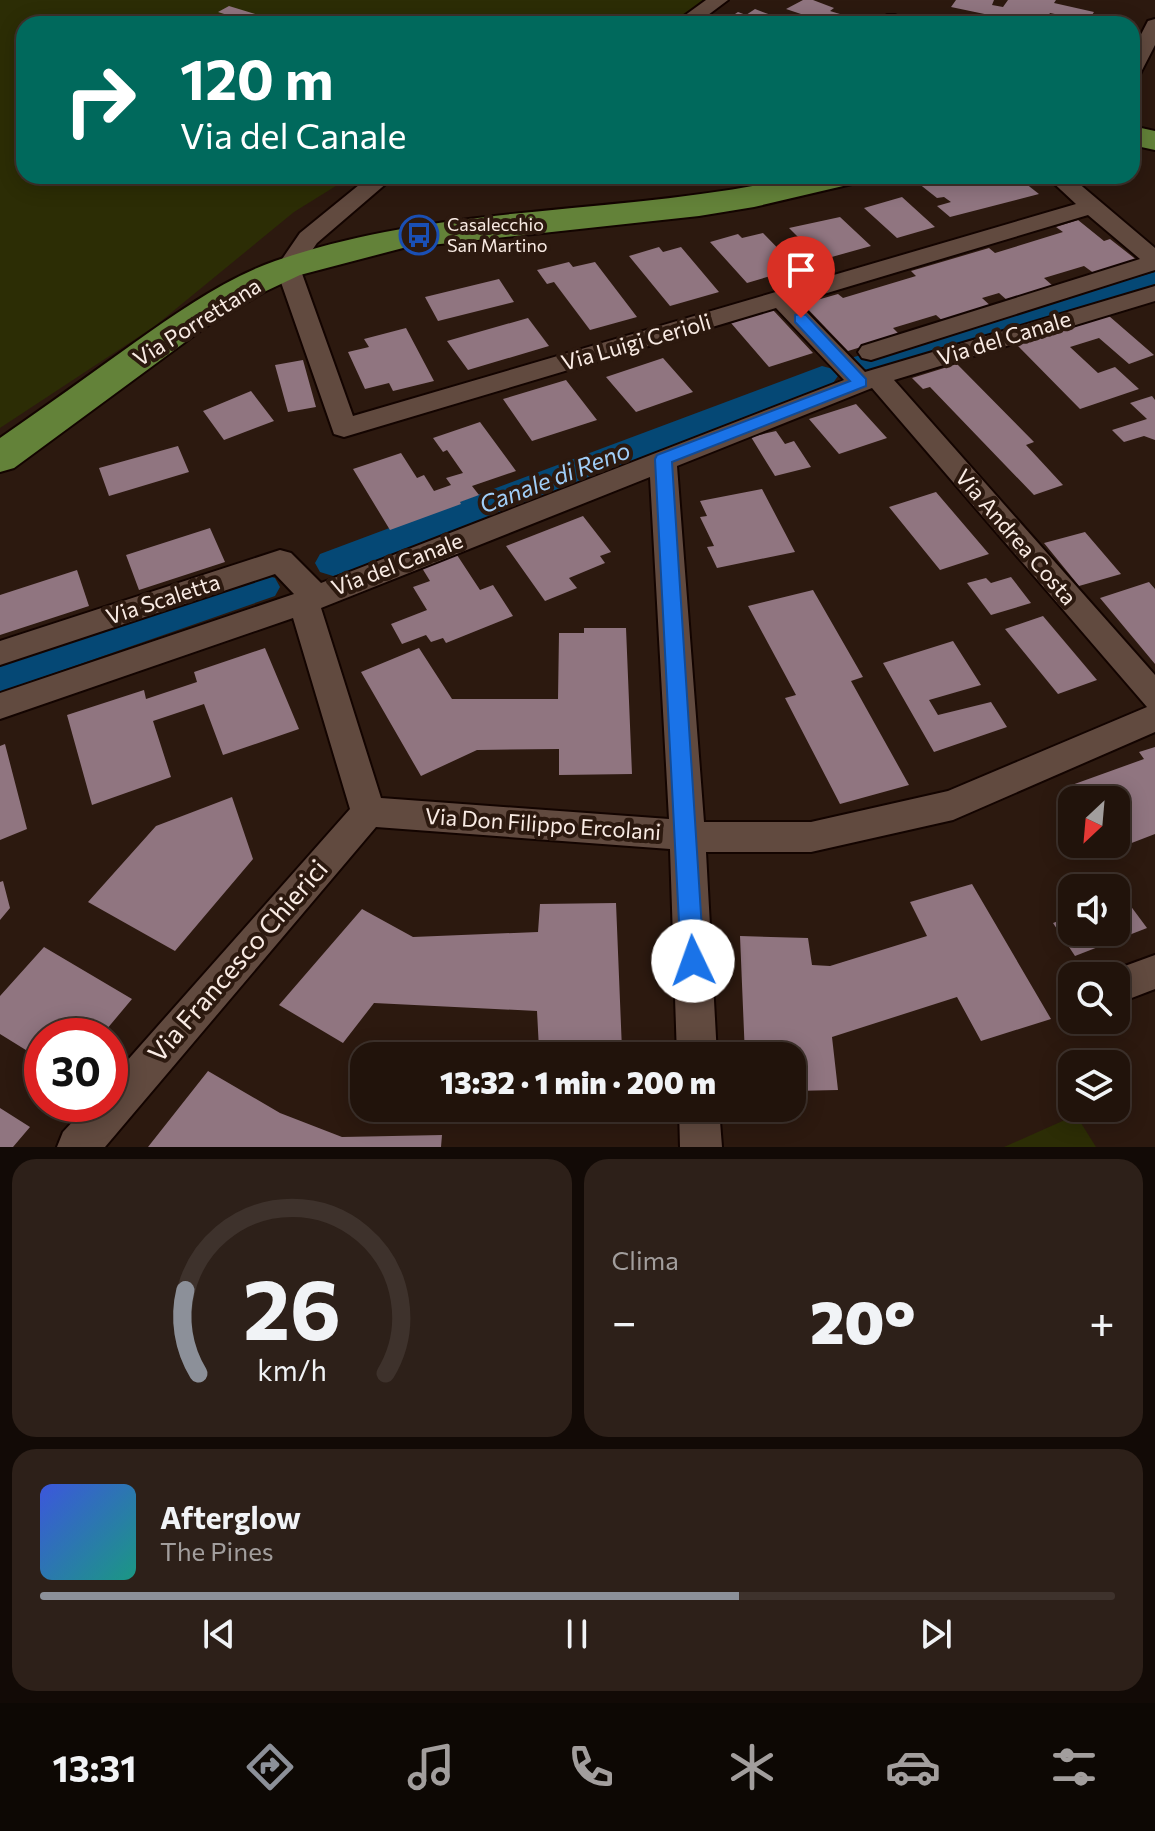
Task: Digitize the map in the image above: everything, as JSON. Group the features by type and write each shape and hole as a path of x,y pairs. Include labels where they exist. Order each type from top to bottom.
{"main road":[{"name":"Via Porrettana","path":"0,458 194,318 251,284 288,268 402,238 699,206 810,184"}],"street":[{"path":"695,16 719,0"},
{"path":"1140,67 1155,25"},
{"path":"288,268 308,238 374,184"},
{"path":"870,370 1155,261 1066,184"},
{"name":"Via Luigi Cerioli","path":"288,268 344,428 1090,207"},
{"name":"Via del Canale","path":"0,706 310,599 663,459 870,370 1155,293"},
{"name":"Via Andrea Costa","path":"782,300 870,370 1155,697"},
{"path":"663,459 687,834 696,1042"},
{"name":"Via Scaletta","path":"0,653 280,561 310,599"},
{"path":"310,599 368,812"},
{"name":"Via Don Filippo Ercolani","path":"368,812 734,839 811,837 953,805 1155,718"},
{"name":"Via Francesco Chierici","path":"78,1147 368,812"},
{"path":"1130,981 1155,972"},
{"path":"700,1122 701,1147"}],"shaded area":[{"path":"0,0 718,0 693,16 16,16 16,184 339,184 294,212 155,326 0,428"},
{"path":"1060,1122 1080,1122 1096,1147 1004,1147"}],"building":[{"path":"803,0 813,0 834,8 830,11 847,16 807,16 786,9"},
{"path":"956,0 994,0 992,5 1003,7 1008,0 1056,0 1054,3 1094,12 1091,16 1050,13 1048,16 994,16 951,7"},
{"path":"229,6 261,16 230,16 218,12"},
{"path":"755,9 771,15 732,16 738,12 746,15"},
{"path":"919,184 1026,184 1039,194 950,217 937,206 951,202 944,197 937,198"},
{"path":"902,197 935,227 897,238 864,208"},
{"path":"840,217 871,246 821,260 789,228"},
{"path":"1078,220 1104,241 1110,239 1138,261 1095,274 1084,266 1044,278 1053,286 1008,301 999,293 982,298 993,308 945,323 936,315 893,328 900,335 848,351 803,304 838,294 843,298 916,276 911,271 989,248 995,253 1063,232 1056,227"},
{"path":"763,233 797,268 747,283 710,242 738,234 742,238"},
{"path":"659,247 663,252 681,247 719,292 670,306 629,256"},
{"path":"569,262 573,267 595,262 637,317 590,330 554,282 547,284 537,270"},
{"path":"499,279 514,302 438,321 425,297"},
{"path":"773,310 813,353 769,367 731,323"},
{"path":"1109,316 1154,355 1129,364 1099,338 1070,347 1098,373 1115,367 1139,389 1080,409 1017,345"},
{"path":"528,318 549,346 468,370 447,341"},
{"path":"406,328 434,381 393,391 389,383 365,389 348,352 369,347 364,339"},
{"path":"663,358 693,392 636,412 606,377"},
{"path":"303,360 316,407 288,412 275,365"},
{"path":"957,364 1034,442 1026,445 1063,485 1034,495 930,387 923,389 912,378"},
{"path":"566,380 597,420 532,441 503,399"},
{"path":"251,391 274,421 224,440 203,411"},
{"path":"1152,396 1155,400 1155,440 1144,436 1124,442 1112,430 1147,419 1130,403"},
{"path":"856,404 887,438 839,454 809,419"},
{"path":"480,422 516,471 472,486 479,495 461,504 390,530 353,469 401,453 417,478 424,475 434,491 451,485 446,478 463,473 447,450 443,452 433,438"},
{"path":"776,431 785,444 794,441 811,467 775,476 751,437"},
{"path":"178,446 189,472 109,496 99,468"},
{"path":"762,489 795,552 717,568 707,547 714,546 700,517 707,516 700,501"},
{"path":"936,492 989,554 940,570 889,507"},
{"path":"583,516 611,552 600,556 605,563 569,578 577,588 545,601 506,546"},
{"path":"210,528 225,562 139,590 126,555"},
{"path":"1085,532 1121,574 1079,586 1044,543"},
{"path":"457,555 480,590 493,585 513,616 446,643 443,638 431,642 426,635 402,644 391,624 427,610 413,587 430,581 422,568"},
{"path":"77,570 89,606 0,635 0,595"},
{"path":"1011,577 1031,603 991,615 967,583 986,578 991,583"},
{"path":"1149,582 1155,589 1155,664 1100,598"},
{"path":"813,590 863,677 851,681 909,785 840,804 785,698 796,695 748,606"},
{"path":"1043,616 1097,680 1058,694 1005,629"},
{"path":"584,628 626,628 632,774 559,775 559,749 477,750 421,776 361,672 419,648 452,699 558,699 559,633 584,633"},
{"path":"953,641 981,685 929,700 938,715 991,702 1007,727 934,752 883,663"},
{"path":"265,648 299,729 223,755 204,704 153,721 171,777 92,805 67,715 144,690 146,699 197,682 194,672"},
{"path":"5,744 27,829 0,840 0,746"},
{"path":"1155,747 1155,834 1130,844 1130,786 1069,786 1144,759 1139,752"},
{"path":"232,797 253,859 175,951 88,902 156,826"},
{"path":"3,881 10,908 0,920 0,882"},
{"path":"972,884 1051,1019 981,1041 957,997 832,1037 838,1090 806,1091 806,1042 744,1042 740,936 808,938 812,965 830,966 927,936 910,902"},
{"path":"616,903 622,1042 539,1042 537,1011 374,1003 343,1043 279,1005 362,909 413,937 538,932 540,904"},
{"path":"1130,905 1147,928 1130,935"},
{"path":"1068,946 1101,946 1075,956"},
{"path":"44,947 132,999 116,1018 24,1018 24,1049 0,1034 0,996"},
{"path":"208,1071 280,1113 342,1137 442,1135 441,1147 148,1147"},
{"path":"0,1108 30,1127 13,1147 0,1147"}],"waterway":[{"path":"865,364 1153,280"},
{"name":"Canale di Reno","path":"333,563 822,376"},
{"name":"Canale di Reno","path":"0,677 262,587"}],"place":[{"name":"Casalecchio San Martino","path":"419,235"}],"route":[{"path":"693,961 663,459 861,383 801,318"}]}
